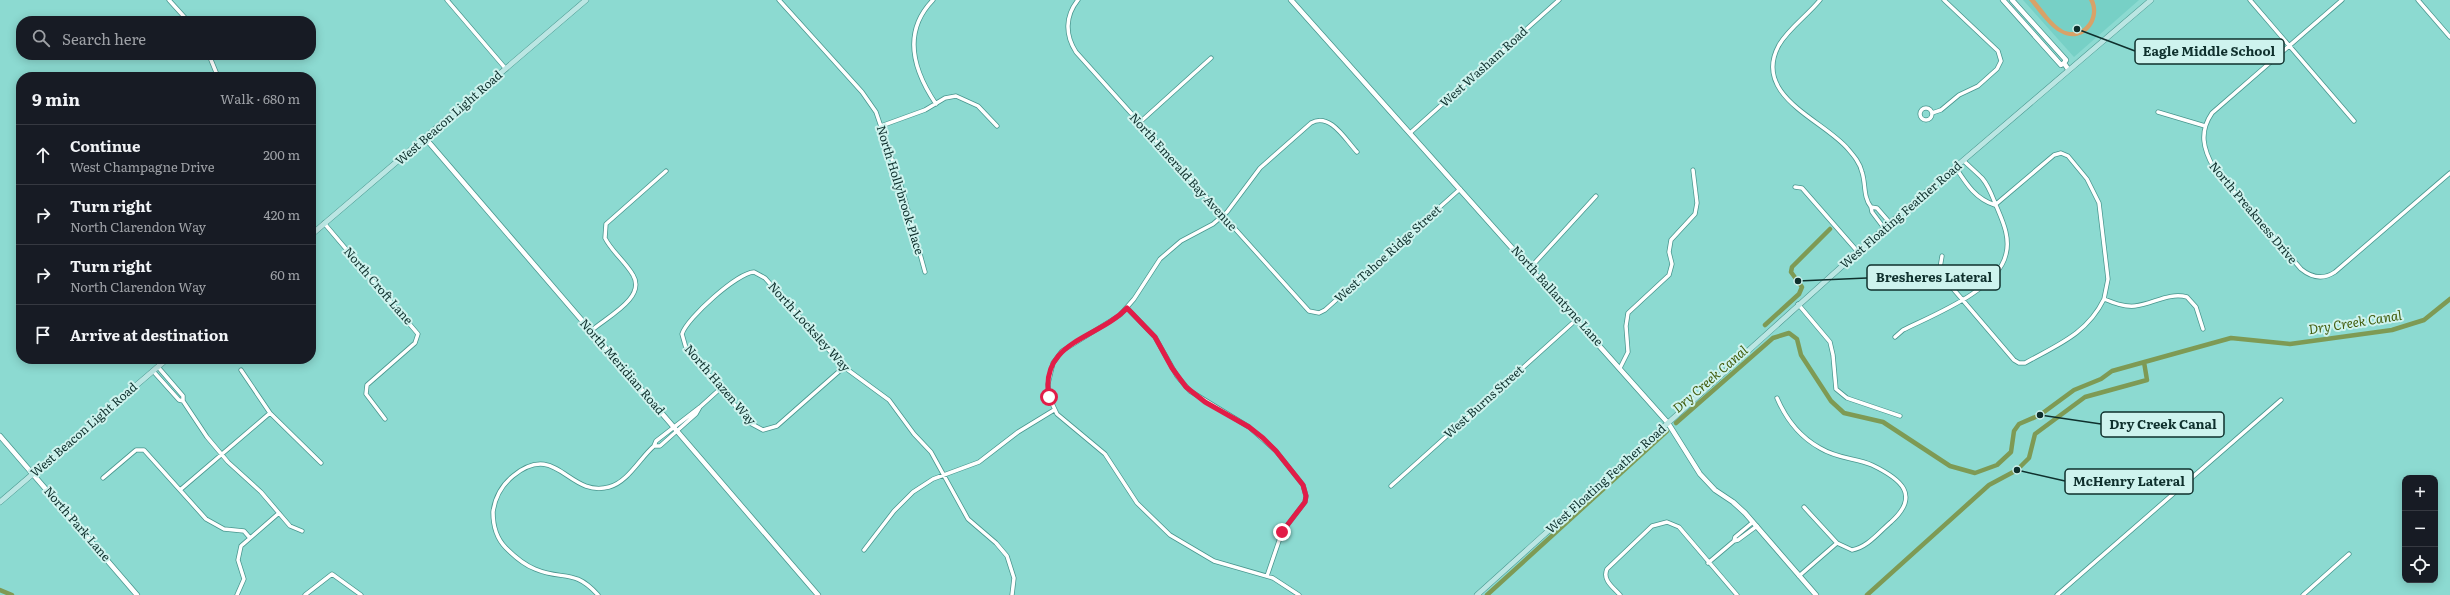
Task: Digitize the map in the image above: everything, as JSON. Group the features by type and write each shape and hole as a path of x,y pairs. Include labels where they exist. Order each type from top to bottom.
{"main road":[{"name":"West Beacon Light Road","path":"316,230 426,139 586,0"},
{"name":"West Floating Feather Road","path":"1477,595 1884,228 1956,168 2068,69 2151,0"},
{"name":"West Beacon Light Road","path":"0,502 161,364"}],"street":[{"path":"169,0 183,16"},
{"path":"447,0 506,69"},
{"name":"North Hollybrook Place","path":"779,0 862,92 873,108 881,126 902,189 925,272"},
{"path":"933,0 919,17 913,42 924,84 936,104"},
{"name":"North Emerald Bay Avenue","path":"1078,0 1071,10 1068,22 1068,36 1076,52 1305,308 1314,313"},
{"name":"North Ballantyne Lane","path":"1291,0 1531,267 1668,423 1678,436 1694,466 1705,480 1715,490 1742,509 1816,595"},
{"name":"West Washam Road","path":"1410,133 1559,0"},
{"path":"1820,0 1788,32 1779,46 1774,60 1776,82 1782,93 1807,117 1834,134 1856,159 1863,173 1868,203 1872,207 1877,208 1890,223"},
{"path":"1932,113 1941,110 1959,94 1978,86 1997,69 2001,61 1998,51 1944,0"},
{"path":"2002,0 2061,65 2064,63"},
{"path":"2012,0 2066,60 2064,63 2068,69"},
{"path":"2250,0 2354,121"},
{"path":"2158,112 2204,126 2219,106 2342,0"},
{"path":"2418,0 2450,37"},
{"path":"1139,123 1211,58"},
{"path":"211,60 216,72"},
{"path":"881,126 925,110 951,96 962,97 978,106 996,126"},
{"path":"1299,595 1284,584 1267,576 1214,561 1170,535 1137,503 1105,454 1064,422 1054,410 1049,397 1048,384 1050,370 1057,357 1069,345 1113,320 1127,308 1152,268 1168,251 1222,216 1238,201 1260,168 1317,119 1328,121 1357,152"},
{"name":"North Preakness Drive","path":"2204,126 2203,145 2214,168 2301,269 2314,277 2329,275 2450,173"},
{"name":"North Meridian Road","path":"426,139 818,595"},
{"path":"1942,256 1940,268 1944,277 2014,360 2019,363 2025,363 2065,341 2086,327 2104,299 2108,279 2099,203 2087,179 2068,156 2061,153 2054,155 1995,205"},
{"path":"1895,337 1903,330 1962,300 1993,278 2001,267 2006,254 2007,235 1991,192 1982,178 1964,161"},
{"path":"1956,168 1974,194 1982,201 1995,205"},
{"path":"1620,368 1628,352 1626,326 1628,313 1669,274 1672,264 1669,252 1671,240 1695,214 1697,203 1693,170"},
{"path":"591,331 629,301 636,286 633,274 605,238 606,224 666,171"},
{"path":"1795,187 1802,188 1858,252"},
{"name":"West Tahoe Ridge Street","path":"1314,313 1325,310 1460,189"},
{"path":"1531,267 1596,196"},
{"path":"1872,207 1872,212 1884,228"},
{"name":"North Croft Lane","path":"324,223 418,334 416,343 366,385 366,394 385,418"},
{"name":"North Locksley Way","path":"682,334 688,322 738,278 747,273 754,272 765,278 844,367 889,400 914,434 934,456 968,519 996,543 1007,556 1013,572 1014,589 1012,595"},
{"path":"2104,299 2121,305 2135,306 2172,296 2187,297 2196,307 2203,330"},
{"path":"1798,304 1830,342 1833,355 1836,390 1847,398 1900,416"},
{"path":"1127,308 1155,337 1172,368 1186,387 1205,402 1249,427 1263,438 1276,451 1303,485 1306,496 1305,502 1282,532 1267,576"},
{"name":"West Burns Street","path":"1391,486 1577,319"},
{"name":"North Hazen Way","path":"682,334 686,348 750,423 764,430 777,426 844,367"},
{"path":"158,367 183,396 183,400 222,454 290,526 302,531"},
{"path":"241,370 270,413 321,463"},
{"path":"154,371 179,400 183,400"},
{"path":"598,595 588,583 578,578 536,570 507,549 500,542 494,524 497,495 507,481 517,472 538,463 555,466 583,485 599,489 611,487 621,480 654,446 660,446 675,429 696,414 700,407 721,388"},
{"path":"1777,398 1791,423 1807,440 1834,455 1872,465 1898,482 1906,495 1906,504 1901,513 1865,545 1852,550 1837,543 1804,507"},
{"path":"2057,595 2280,400"},
{"path":"864,550 869,540 902,502 923,485 945,474 979,462 1018,432 1054,410"},
{"path":"180,490 270,413"},
{"name":"North Park Lane","path":"0,436 137,595"},
{"path":"103,478 136,450 144,450 206,519 224,529 244,531 250,538"},
{"path":"237,595 244,579 238,553 241,546 279,513"},
{"path":"1620,595 1605,575 1607,569 1652,526 1667,522 1679,527 1708,563 1737,595"},
{"path":"1708,563 1753,522"},
{"path":"1734,540 1738,540 1757,526"},
{"path":"1799,576 1837,543"},
{"path":"2303,595 2349,554"},
{"path":"305,595 332,574 361,595"}],"shaded area":[{"path":"2023,0 2139,0 2074,57"},
{"path":"2029,0 2035,0 2055,24 2063,30 2070,32 2076,32 2087,25 2092,13 2092,7 2089,0 2094,0 2096,16 2089,29 2077,36 2069,36 2052,27"}],"waterway":[{"path":"1765,325 1799,294 1802,287 1791,272 1792,267 1830,229"},
{"name":"Dry Creek Canal","path":"1676,423 1773,338 1789,333 1797,339 1801,355 1831,401 1844,413 1883,422 1950,466 1975,473 1997,465 2011,452 2014,431 2019,424 2040,415 2074,390 2101,379 2112,371 2231,338 2290,344 2392,330 2424,320 2450,299"},
{"path":"1867,595 1989,485 2017,470 2029,458 2035,434 2085,397 2147,380 2144,362"},
{"name":"Dry Creek Canal","path":"1487,595 1667,431"},
{"name":"Dry Creek Canal","path":"0,590 12,595"}],"place":[{"name":"Eagle Middle School","path":"2077,29"},
{"name":"Bresheres Lateral","path":"1798,281"},
{"name":"Dry Creek Canal","path":"2040,415"},
{"name":"McHenry Lateral","path":"2017,470"}],"route":[{"path":"1049,397 1048,377 1053,363 1062,351 1069,345 1113,320 1127,308 1143,322 1155,337 1172,368 1186,387 1205,402 1249,427 1263,438 1283,459 1303,485 1306,496 1303,508 1293,517 1282,532"}]}
